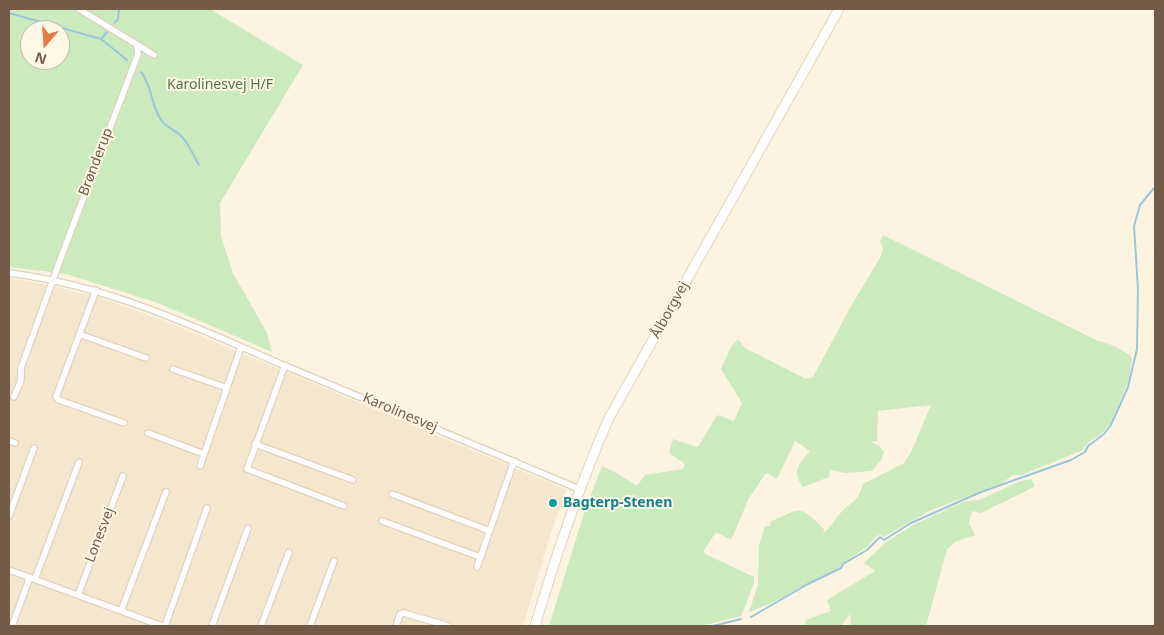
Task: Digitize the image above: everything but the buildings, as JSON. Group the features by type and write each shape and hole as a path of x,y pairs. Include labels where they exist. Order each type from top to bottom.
{"main road":[{"name":"Ålborgvej","path":"535,626 568,517 609,418 839,9"}],"street":[{"path":"79,9 154,55"},
{"name":"Brønderup","path":"52,280 138,54 137,45"},
{"name":"Karolinesvej","path":"9,273 96,290 171,316 579,488"},
{"path":"14,397 21,380 21,368 52,280"},
{"path":"96,290 56,398 124,423"},
{"path":"79,334 146,358"},
{"path":"200,466 241,347"},
{"path":"285,365 246,468 247,470 344,506"},
{"path":"172,368 227,388"},
{"path":"148,433 204,454"},
{"path":"255,444 354,480"},
{"path":"9,516 34,448"},
{"path":"477,567 514,461"},
{"path":"12,626 79,462"},
{"name":"Lonesvej","path":"78,595 123,476"},
{"path":"121,611 166,492"},
{"path":"392,494 490,531"},
{"path":"9,570 163,626 208,508"},
{"path":"382,521 480,557"},
{"path":"212,626 248,528"},
{"path":"261,626 289,552"},
{"path":"310,626 334,561"},
{"path":"396,626 399,616 404,613 448,626"}],"shaded area":[{"path":"9,278 98,297 165,321 567,490 552,529 523,626 9,626"}],"green space":[{"name":"Karolinesvej H/F","path":"9,9 210,9 303,65 220,203 221,236 233,273 267,333 272,352 158,303 66,274 9,267"},
{"path":"883,235 1096,340 1116,347 1132,358 1129,379 1111,423 1081,451 1021,475 1013,475 1002,483 929,511 884,537 881,535 876,536 868,546 840,567 772,603 749,612 758,585 759,545 765,526 771,526 770,522 794,511 799,511 804,512 816,521 824,529 823,533 826,531 843,510 856,499 863,484 904,463 911,452 931,405 878,411 877,441 871,442 879,446 884,452 881,460 872,471 845,473 830,470 829,477 803,487 797,472 800,464 810,451 795,441 777,479 766,473 749,498 731,540 716,532 704,550 705,554 754,577 754,583 741,616 701,626 549,626 585,510 602,466 637,486 645,475 683,469 685,464 669,453 673,439 698,447 717,415 734,421 742,403 721,369 731,347 738,339 745,348 806,379 813,377 850,308 881,256 883,249 880,242"},
{"path":"1031,479 1035,486 1030,489 981,513 972,511 969,523 975,535 955,542 947,549 926,626 851,626 850,614 841,626 804,626 806,620 831,611 827,600 875,571 864,563 886,542 913,525 966,501 979,500 1018,482"}],"waterway":[{"path":"114,23 118,19 119,9"},
{"path":"9,13 101,39 127,60"},
{"path":"101,39 107,32"},
{"path":"141,72 145,77 161,120 177,132 188,144 199,165"},
{"path":"751,617 808,584 841,568 843,564 867,550 880,537 884,540 911,523 981,492 1071,460 1085,452 1088,446 1104,434 1111,425 1128,387 1137,349 1138,289 1134,226 1140,205 1155,187"},
{"path":"713,626 741,619"}],"place":[{"name":"Bagterp-Stenen","path":"553,503"}]}
